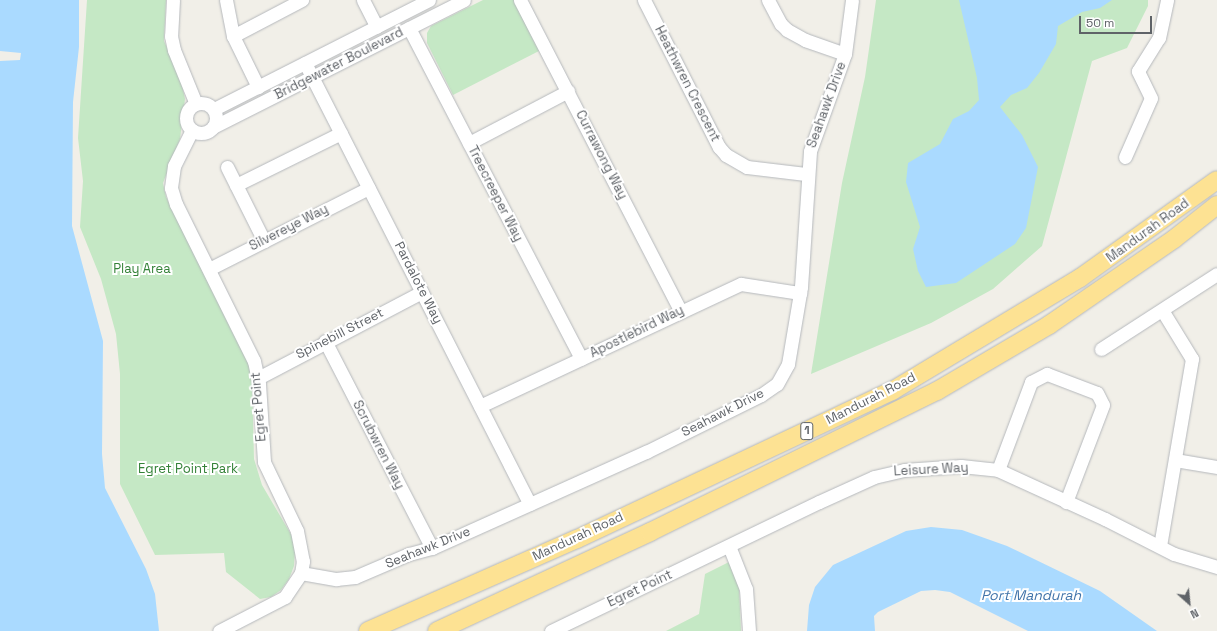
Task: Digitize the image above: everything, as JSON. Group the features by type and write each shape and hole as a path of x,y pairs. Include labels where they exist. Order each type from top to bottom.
{"highway":[{"name":"Mandurah Road","path":"368,631 577,539 892,391 1080,278 1217,180"},
{"name":"Mandurah Road","path":"437,631 650,532 937,391 1049,325 1217,205"}],"street":[{"path":"174,0 171,36 174,50 196,104"},
{"path":"226,0 233,36 258,87"},
{"path":"233,36 302,0"},
{"path":"363,0 376,27"},
{"name":"Bridgewater Boulevard","path":"214,109 429,0"},
{"name":"Bridgewater Boulevard","path":"213,128 464,0"},
{"name":"Currawong Way","path":"520,0 680,310"},
{"name":"Heathwren Crescent","path":"644,0 719,147 726,155 747,167 806,174"},
{"path":"768,0 781,24 787,30 805,40 845,54"},
{"name":"Seahawk Drive","path":"301,573 336,579 349,578 409,554 432,548 646,452 760,395 777,384 788,364 800,293 806,174 813,141 845,54 852,0"},
{"path":"1125,157 1151,98 1138,71 1159,38 1167,0"},
{"name":"Treecreeper Way","path":"409,28 581,359"},
{"name":"Pardalote Way","path":"305,63 530,504"},
{"path":"468,143 568,91"},
{"path":"196,104 209,105 214,109 216,115 213,128 203,133 192,130 186,116 196,104"},
{"name":"Egret Point","path":"192,130 174,166 171,188 176,204 249,347 258,378 264,462 297,531 302,547 301,573"},
{"path":"236,185 341,133"},
{"path":"227,167 264,241"},
{"name":"Silvereye Way","path":"209,269 369,188"},
{"path":"1100,349 1217,274"},
{"name":"Apostlebird Way","path":"480,406 581,359 680,310 741,284 800,293"},
{"name":"Spinebill Street","path":"258,378 325,341 422,292"},
{"path":"1160,546 1192,360 1162,310"},
{"name":"Scrubwren Way","path":"325,341 432,548"},
{"path":"998,470 1031,382 1047,374 1097,393 1103,404 1066,502"},
{"path":"1175,460 1217,467"},
{"name":"Leisure Way","path":"729,546 819,502 888,473 961,466 998,470 1160,546 1217,567"},
{"path":"729,546 746,589 749,631"},
{"name":"Egret Point","path":"551,631 729,546"},
{"path":"219,631 285,597 301,573"}],"green space":[{"name":"Egret Point Park","path":"87,0 166,0 164,41 181,79 185,99 180,139 163,183 166,197 245,352 252,377 254,459 262,485 292,536 295,551 294,566 289,579 281,590 271,597 260,599 226,572 224,553 155,555 120,484 120,374 116,334 101,279 80,227 83,181 78,138"},
{"path":"483,0 514,0 539,51 453,95 427,43 427,33 431,26"},
{"path":"876,0 1148,0 1148,6 1127,48 1092,61 1042,246 993,289 931,323 811,374 842,183 865,77"},
{"path":"729,562 739,587 741,631 666,631 699,614 705,574"}],"water":[{"path":"0,0 79,0 79,47 73,102 72,226 103,341 102,454 105,488 146,569 155,594 159,631 0,631 0,61 20,60 21,53 0,51"},
{"path":"959,0 1112,0 1100,8 1082,12 1058,26 1056,44 1039,73 1027,88 1011,95 1000,107 1022,135 1038,167 1026,228 1015,244 956,283 926,287 918,271 913,249 920,227 906,182 908,163 940,144 953,119 969,111 979,100 977,78"},
{"name":"Port Mandurah","path":"931,527 962,530 1007,546 1100,591 1157,631 1028,631 950,592 935,590 921,591 878,612 874,616 875,631 807,631 809,605 815,587 833,565 906,531"}],"park label":[{"name":"Play Area","path":"142,269"}]}
